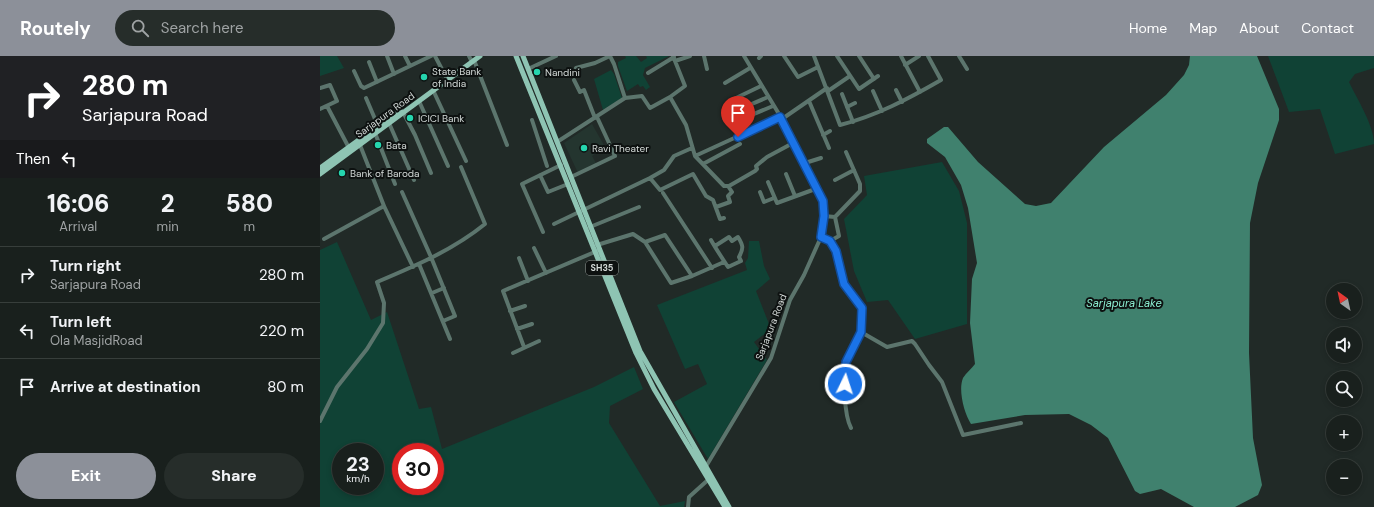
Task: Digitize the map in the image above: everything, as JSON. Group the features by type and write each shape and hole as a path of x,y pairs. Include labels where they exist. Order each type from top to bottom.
{"main road":[{"name":"Sarjapura Road","path":"324,167 375,133 413,103 419,101 446,77 472,59 480,56"},
{"name":"SH35","path":"516,56 546,128 571,177 582,212 640,351 725,507"},
{"name":"SH35","path":"523,56 557,142 561,165 568,184 590,227 597,249"},
{"name":"Sarjapura Road","path":"320,174 324,167 349,148 358,144 378,126 413,103 472,59"},
{"name":"SH35","path":"710,478 729,507"}],"street":[{"path":"387,56 394,74"},
{"path":"406,56 410,66"},
{"path":"435,56 446,77"},
{"path":"528,69 556,56"},
{"path":"576,68 595,63 610,56 625,98"},
{"path":"648,73 674,58 690,56"},
{"path":"704,56 707,69"},
{"name":"Sarjapura Road","path":"705,469 771,358 790,300 804,275 821,237 824,216 823,201 818,188 781,118 744,56"},
{"path":"784,56 798,77 818,67"},
{"path":"814,56 828,89 840,125 853,122 882,111 902,102 941,80 928,56"},
{"path":"837,56 859,89 878,76"},
{"path":"859,56 874,79"},
{"path":"901,56 920,92"},
{"path":"905,65 919,56"},
{"path":"959,56 967,70"},
{"path":"354,70 363,88 428,57"},
{"path":"557,142 625,98 642,96 650,108 670,97 685,86 674,58"},
{"path":"472,59 507,145"},
{"path":"369,62 377,82"},
{"path":"725,83 750,68"},
{"path":"695,156 781,118 850,76"},
{"path":"571,177 615,156 584,90 580,92 574,80"},
{"path":"320,88 330,85 337,101 320,109"},
{"path":"736,98 761,86"},
{"path":"433,90 466,162"},
{"path":"896,90 902,102"},
{"path":"873,91 882,111"},
{"path":"842,94 853,122"},
{"path":"726,115 768,96"},
{"path":"670,97 686,125 695,156 720,180 724,186 728,186 732,192 728,196 730,202 716,207"},
{"path":"366,98 378,126"},
{"path":"419,101 448,166"},
{"path":"809,101 829,148"},
{"path":"847,107 855,103"},
{"path":"327,106 349,148"},
{"path":"732,123 773,106"},
{"path":"403,112 415,135 431,173"},
{"path":"532,120 547,166"},
{"path":"390,122 414,180"},
{"path":"536,132 546,128"},
{"path":"823,135 830,132"},
{"path":"375,133 395,184"},
{"path":"728,186 755,171 757,169 756,166 767,157 793,143"},
{"path":"358,144 384,206 413,267"},
{"path":"703,164 740,144"},
{"path":"554,224 582,212 650,178 664,170 674,156 692,148"},
{"path":"835,217 860,191 854,170 846,152"},
{"path":"805,163 821,158"},
{"path":"544,232 522,184 561,165"},
{"path":"320,421 337,388 367,349 383,323 384,303 377,282 420,264 464,241 485,224 461,167"},
{"path":"835,180 854,170"},
{"path":"650,178 660,190 693,174 706,196 713,200 720,219 724,218"},
{"path":"786,174 795,196"},
{"path":"540,175 548,192 568,184"},
{"path":"768,182 777,203 818,188"},
{"path":"402,192 432,257 455,316 443,322"},
{"path":"760,192 764,202 774,198"},
{"path":"663,193 712,268"},
{"path":"324,239 384,206"},
{"path":"590,227 639,207"},
{"path":"824,216 835,217"},
{"path":"830,241 839,236 835,217"},
{"path":"524,347 503,291 597,249 633,234 645,242 671,283 692,276 724,262"},
{"path":"645,242 665,235 692,276"},
{"path":"711,240 728,267 741,260 738,257 743,250 743,245 738,237 732,241 729,236 715,246"},
{"path":"821,237 830,241 836,251 844,284 862,308 861,332 846,362 845,384 847,421 851,428"},
{"path":"534,248 546,273"},
{"path":"519,258 528,281"},
{"path":"420,264 450,339"},
{"path":"432,293 444,288"},
{"path":"510,311 525,306"},
{"path":"517,329 532,324"},
{"path":"861,332 887,347 912,341 915,344 942,382 963,435 1021,423"},
{"path":"513,353 539,340"},
{"path":"688,507 689,497 710,478"}],"shaded area":[{"path":"320,56 337,56 344,68 320,76"},
{"path":"625,56 636,56 641,62 647,58 646,56 669,56 645,68 643,75 650,87 646,90 643,86 640,87 638,84 627,91 618,66 618,62 626,58"},
{"path":"1268,56 1374,56 1374,68 1355,74 1349,82 1368,121 1374,144 1335,154 1320,109 1289,112"},
{"path":"611,70 614,74 622,98 603,110 594,79"},
{"name":"Ravi Theater","path":"592,124 605,147 592,156 596,163 578,173 564,143"},
{"path":"942,162 959,191 967,223 967,324 915,339 888,300 867,302 854,271 844,219 867,195 864,176"},
{"path":"749,241 759,241 764,266 770,279 756,291 771,329 754,342 767,360 708,459 674,402 707,384 698,364 685,369 657,305 747,270 745,263 748,258"},
{"path":"337,242 371,320 387,312 419,409 431,407 440,443 392,443 392,495 444,495 444,448 594,387 634,367 643,389 610,406 609,423 660,506 685,501 684,507 320,507 320,250"}],"water":[{"name":"Sarjapura Lake","path":"1190,56 1257,56 1279,109 1279,120 1258,183 1250,223 1249,353 1253,438 1262,485 1258,495 1235,507 1194,507 1161,489 1140,494 1135,491 1108,438 1091,425 1069,414 1025,415 971,424 964,408 961,389 963,378 975,364 970,323 972,279 977,263 968,208 961,185 945,157 927,143 927,139 944,127 948,127 978,162 1025,204 1036,206 1051,203 1104,147 1166,95 1184,75 1189,65"}],"place":[{"name":"Nandini","path":"537,72"},
{"name":"State Bank of India","path":"424,77"},
{"name":"ICICI Bank","path":"410,118"},
{"name":"Bata","path":"378,145"},
{"name":"Ravi Theater","path":"584,148"},
{"name":"Bank of Baroda","path":"342,173"}],"route":[{"path":"738,137 780,117 818,188 823,201 824,216 821,237 830,241 836,251 844,284 862,308 861,332 846,362 845,384"}]}
